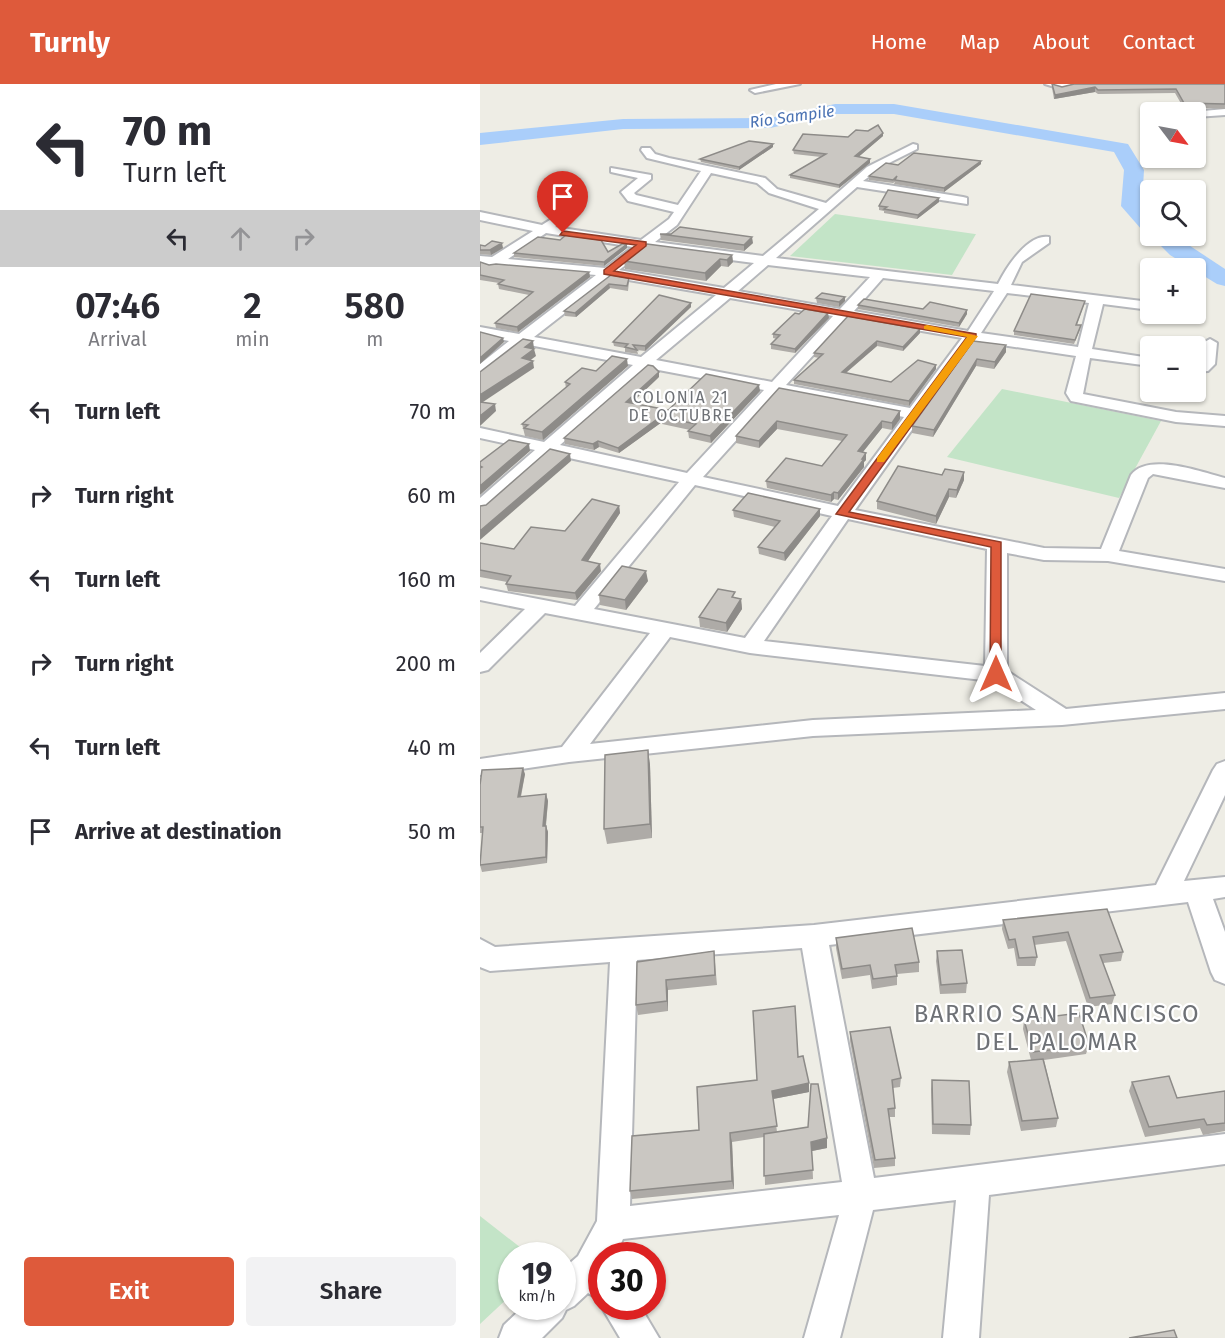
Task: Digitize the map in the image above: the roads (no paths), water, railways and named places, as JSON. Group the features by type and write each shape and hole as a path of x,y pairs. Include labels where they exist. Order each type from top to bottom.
{"street":[{"path":"755,90 795,84"},
{"path":"1050,84 1061,86 1084,84"},
{"path":"1206,113 1225,112"},
{"path":"480,507 646,361 828,208 853,183 883,160 913,147"},
{"path":"646,150 651,156 761,180 773,190 828,208"},
{"path":"615,170 647,177 627,192 632,198 682,210"},
{"path":"480,371 673,222 708,170"},
{"path":"853,183 963,201"},
{"path":"480,271 577,207"},
{"path":"480,216 543,230 643,244 879,275 1140,305"},
{"path":"750,646 842,514 973,336 1017,260 1044,240"},
{"path":"480,260 607,272 728,291 973,336 1140,361"},
{"path":"579,614 690,480 879,275"},
{"path":"1097,299 1074,393 1077,398 1176,417 1225,421"},
{"path":"480,331 914,414"},
{"path":"1206,365 1210,343"},
{"path":"480,433 842,514 1044,554 1108,555 1225,575"},
{"path":"1108,555 1140,475 1147,470 1156,468 1225,483"},
{"path":"996,674 997,545"},
{"path":"480,594 750,646 996,674 1062,717"},
{"path":"480,665 540,606"},
{"path":"569,754 664,630"},
{"path":"480,767 569,754 813,728 1062,717 1225,701"},
{"path":"1165,894 1225,770"},
{"path":"480,950 490,959 814,936 1225,887"},
{"path":"1197,890 1225,972"},
{"path":"814,936 861,1196 822,1338"},
{"path":"607,1242 613,1224 624,951"},
{"path":"613,1224 861,1196 1225,1149"},
{"path":"961,1338 974,1180"},
{"path":"517,1338 536,1320"},
{"path":"628,1320 641,1338"}],"waterway":[{"name":"Río Sampile","path":"480,139 623,124 770,123 835,109 894,109 1121,148 1134,170 1131,206 1140,215"},
{"name":"Río Sampile","path":"1173,246 1225,279"}],"district":[{"name":"COLONIA 21 DE OCTUBRE","path":"681,406"},
{"name":"BARRIO SAN FRANCISCO DEL PALOMAR","path":"1057,1028"}]}
